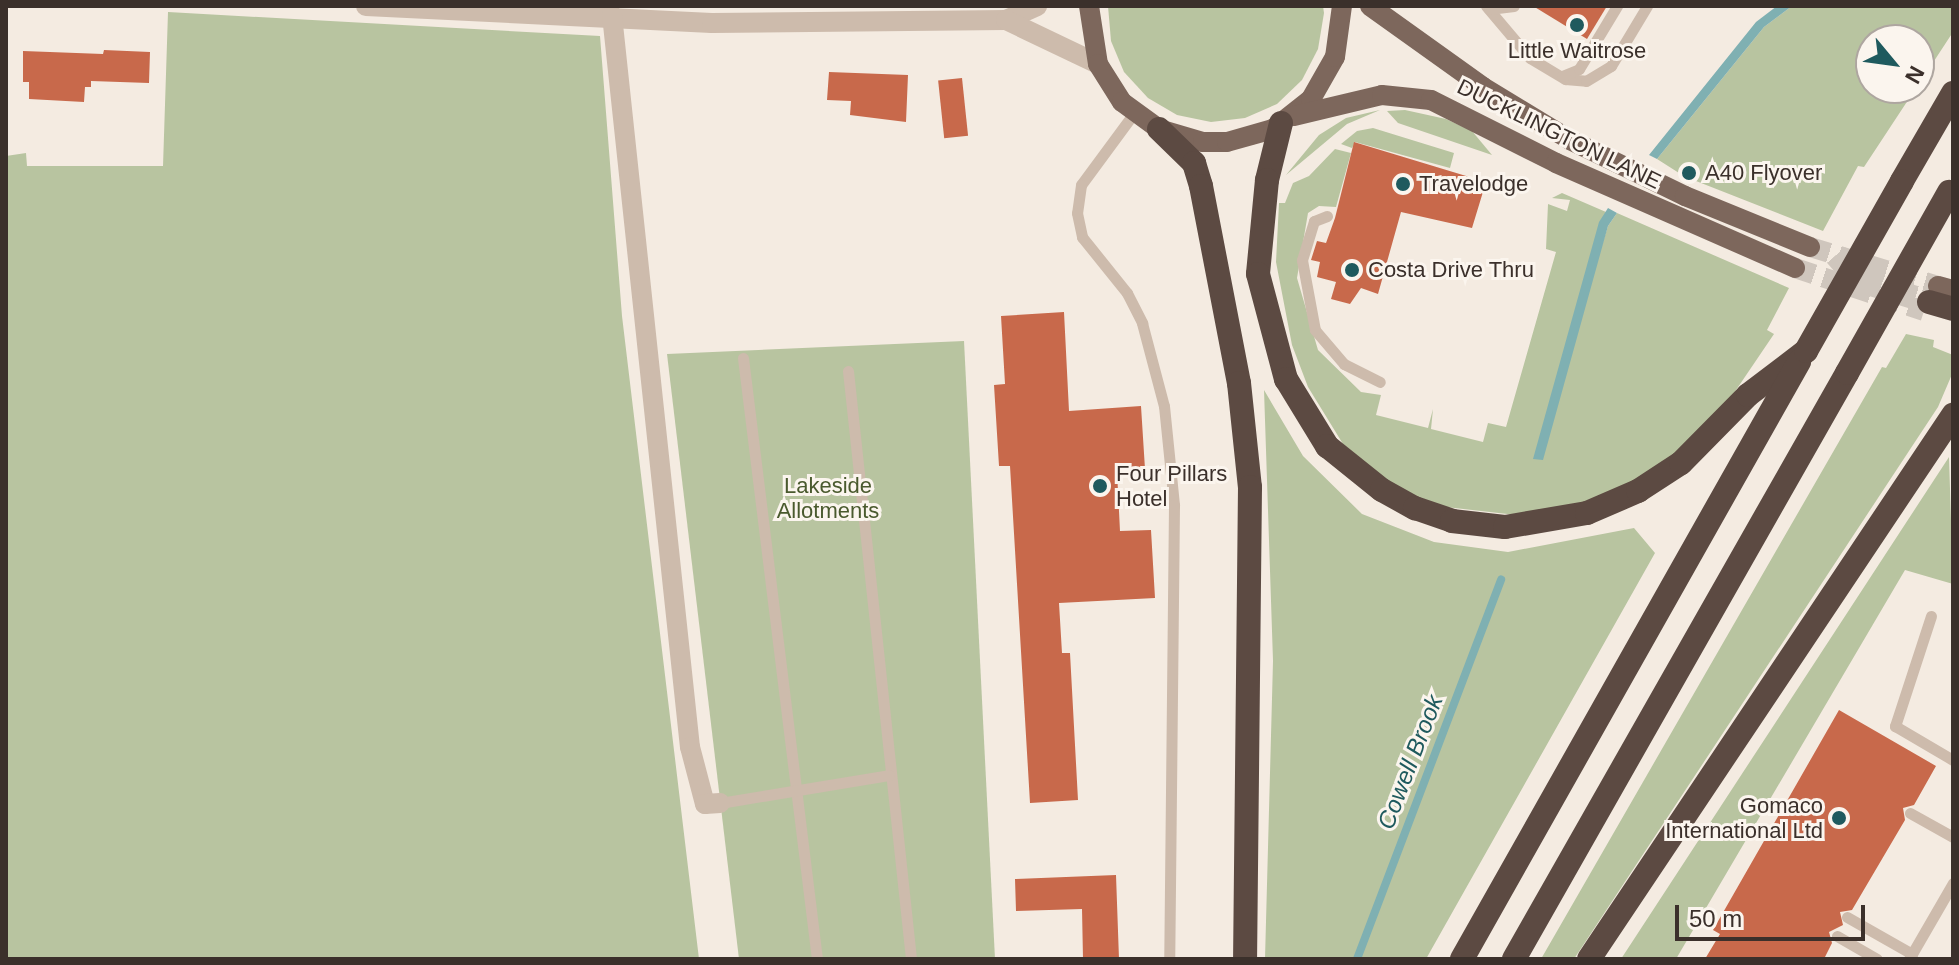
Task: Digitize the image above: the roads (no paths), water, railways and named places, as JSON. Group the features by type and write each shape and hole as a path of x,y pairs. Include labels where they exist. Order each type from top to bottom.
{"highway":[{"path":"1462,959 1953,93"},
{"path":"1287,120 1267,180 1258,274 1286,379 1327,446 1382,490 1415,508 1452,521 1505,527 1587,513 1638,491 1681,463 1748,395 1806,351"},
{"path":"1159,129 1194,163 1201,186 1239,383 1250,487 1245,959"},
{"path":"1514,959 1951,189"},
{"path":"1936,297 1953,309"},
{"path":"1589,959 1953,415"}],"main road":[{"path":"1089,6 1098,64 1134,113"},
{"path":"1287,120 1318,89 1335,57 1342,6"},
{"name":"DUCKLINGTON LANE","path":"1370,6 1483,87 1570,140 1685,196 1810,247"},
{"name":"DUCKLINGTON LANE","path":"1134,113 1159,129 1192,140 1227,142 1287,120 1382,95 1431,100 1556,163 1795,268"},
{"path":"1936,297 1953,320"}],"street":[{"path":"366,6 554,10 712,23 1006,20 1037,6"},
{"path":"612,15 690,747 705,804 720,803"},
{"path":"1006,20 1098,64"}],"lane":[{"path":"1487,7 1514,6"},
{"path":"1562,76 1579,69 1617,6"},
{"path":"1487,7 1524,53 1562,76 1586,81 1603,73 1647,6"},
{"path":"1134,113 1081,185 1077,213 1082,237 1127,293 1142,323 1164,406 1174,505 1169,959"},
{"path":"1327,216 1314,221 1302,260 1315,330 1344,364 1380,382"},
{"path":"743,358 817,959"},
{"path":"848,371 911,959"},
{"path":"1931,616 1895,726 1953,760"},
{"path":"720,803 797,794 889,775"},
{"path":"1910,813 1953,837"},
{"path":"1847,917 1911,957 1953,883"},
{"path":"1837,936 1877,959"}],"water":[{"path":"1777,6 1792,6 1764,27 1657,159 1649,155 1756,22"},
{"path":"1608,208 1617,213 1608,226 1543,460 1533,459 1599,222"}],"waterway":[{"name":"Cowell Brook","path":"1357,959 1501,579"}],"tunnel":[{"path":"1810,247 1938,286"},
{"path":"1836,255 1858,280 1929,302"},
{"path":"1795,268 1924,311"}],"place":[{"name":"Little Waitrose","path":"1577,25"},
{"name":"A40 Flyover","path":"1689,173"},
{"name":"Travelodge","path":"1403,184"},
{"name":"Costa Drive Thru","path":"1352,270"},
{"name":"Four Pillars Hotel","path":"1100,486"},
{"name":"Gomaco International Ltd","path":"1839,818"}],"park label":[{"name":"Lakeside Allotments","path":"828,498"}]}
